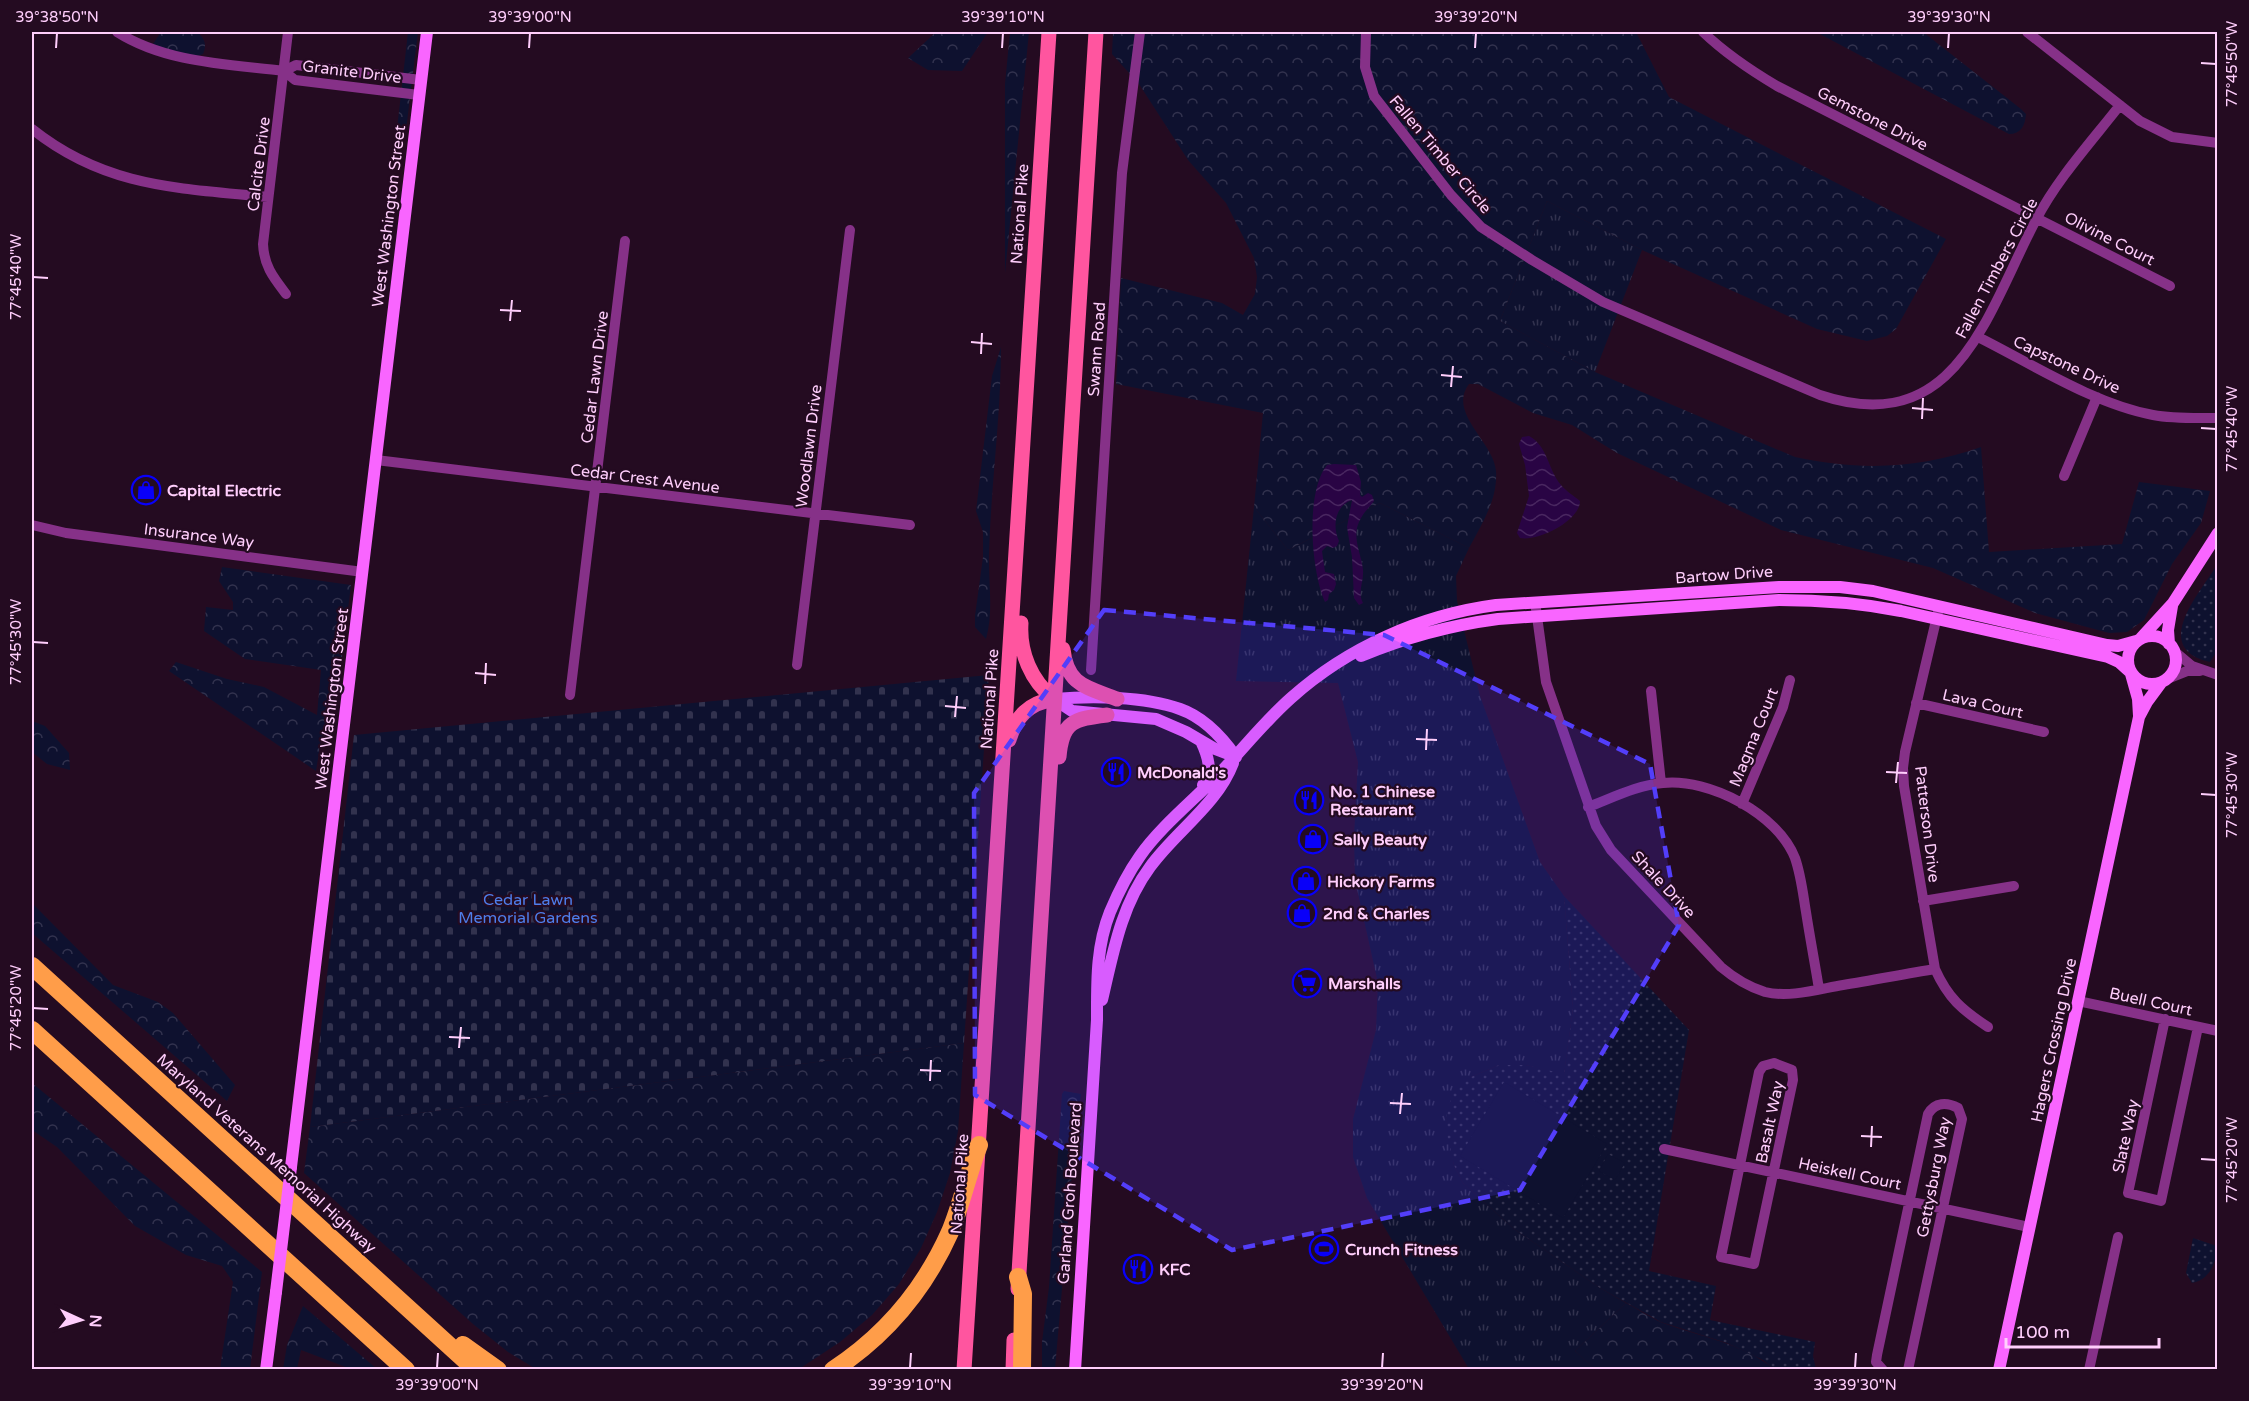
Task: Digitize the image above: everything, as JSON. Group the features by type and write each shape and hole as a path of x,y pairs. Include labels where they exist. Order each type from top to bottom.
{"highway":[{"name":"Maryland Veterans Memorial Highway","path":"32,966 476,1370"},
{"path":"32,1030 406,1370"},
{"path":"833,1370 883,1330 913,1296 932,1267 950,1231 979,1145"},
{"path":"308,1218 462,1344 498,1370"},
{"path":"1018,1277 1023,1294 1022,1370"}],"main road":[{"name":"National Pike","path":"964,1370 1049,32"},
{"path":"1012,1370 1096,32"},
{"path":"1021,492 1026,503 1020,636 1036,680 1041,689 1054,699"},
{"path":"1059,615 1064,662 1068,673 1074,681 1118,699"},
{"path":"1002,761 1018,718 1028,708 1041,701 1054,699"},
{"path":"1035,1018 1042,1004 1061,739 1073,722 1081,718 1107,716"}],"street":[{"name":"Granite Drive","path":"117,32 141,45 175,56 284,71 295,80 419,95"},
{"name":"Calcite Drive","path":"286,294 268,271 264,255 268,197 288,32"},
{"name":"West Washington Street","path":"266,1370 427,32"},
{"name":"Swann Road","path":"1091,670 1122,173 1140,32"},
{"name":"Fallen Timber Circle","path":"1366,32 1365,67 1374,96 1451,195 1481,226 1532,260 1603,302"},
{"name":"Gemstone Drive","path":"1703,32 1732,57 1777,86 2037,217"},
{"path":"2027,32 2140,121 2172,137 2217,143"},
{"name":"Granite Drive","path":"284,71 296,65 421,80"},
{"name":"Fallen Timbers Circle","path":"1603,302 1840,402 1862,405 1886,404 1908,399 1943,380 1959,364 1978,337 2037,217 2120,105"},
{"path":"32,129 82,162 130,180 161,186 268,197"},
{"name":"Olivine Court","path":"2037,217 2170,286"},
{"name":"Woodlawn Drive","path":"797,665 850,230"},
{"name":"Cedar Lawn Drive","path":"570,695 625,241"},
{"name":"Capstone Drive","path":"1978,337 2097,398 2154,415 2217,418"},
{"path":"2064,476 2097,398"},
{"name":"Cedar Crest Avenue","path":"376,460 910,525"},
{"name":"Insurance Way","path":"32,525 66,533 363,572"},
{"path":"2200,670 2187,671 2151,685 2140,682 2130,672 2127,658 2138,640 2173,603 2217,533"},
{"name":"Bartow Drive","path":"1236,757 1284,705 1322,672 1363,647 1435,618 1467,609 1536,602 1808,587 1873,591 2107,645 2128,645 2138,640"},
{"name":"Bartow Drive","path":"1322,672 1367,654 1471,622 1779,600 1870,605 2108,657 2119,662 2130,672"},
{"name":"Shale Drive","path":"1536,602 1546,682 1596,826 1611,850 1721,968 1734,978 1767,992 1784,993 1935,969"},
{"path":"2164,681 2175,667 2168,630 2173,603"},
{"name":"Patterson Drive","path":"1940,606 1903,768 1935,969 1943,987 1952,999 1964,1011 1988,1027"},
{"path":"2138,640 2152,636 2161,638 2182,658 2200,670 2217,675"},
{"name":"Hagers Crossing Drive","path":"2130,672 2138,699 2139,717"},
{"name":"Magma Court","path":"1742,804 1784,707 1790,680"},
{"name":"Hagers Crossing Drive","path":"1999,1370 2139,717 2146,702 2164,681"},
{"path":"1651,691 1661,783"},
{"path":"1054,699 1074,697 1118,699 1158,703 1181,709 1212,729 1236,757"},
{"path":"1054,699 1072,711 1156,719 1236,757"},
{"name":"Lava Court","path":"1916,703 2044,732"},
{"path":"1199,792 1208,778 1209,770 1201,741"},
{"name":"Garland Groh Boulevard","path":"1075,1370 1097,1020 1097,964 1101,940 1123,885 1141,854 1199,792 1236,757"},
{"name":"Garland Groh Boulevard","path":"1097,1020 1115,943 1122,920 1135,892 1150,867 1224,786 1236,757"},
{"path":"1588,807 1661,783 1695,785 1742,804 1762,816 1786,841 1795,858 1819,989"},
{"path":"1923,901 2014,886"},
{"name":"Buell Court","path":"2078,1001 2217,1031"},
{"name":"Slate Way","path":"2165,1019 2128,1193 2161,1201 2198,1027"},
{"name":"Basalt Way","path":"1774,1063 1787,1067 1792,1070 1793,1075 1754,1264 1721,1257 1739,1165 1759,1072 1763,1066 1774,1063"},
{"name":"Gettysburg Way","path":"1883,1370 1876,1362 1877,1355 1928,1114 1941,1104 1953,1105 1958,1108 1962,1119 1908,1370"},
{"name":"Heiskell Court","path":"1664,1149 2029,1227"},
{"path":"2089,1370 2118,1237"}],"highlighted area":[{"path":"1104,610 1384,635 1650,764 1679,925 1520,1190 1232,1250 975,1095 974,793"}],"green space":[{"path":"161,32 198,32 205,42 203,54 184,55 153,44"},
{"path":"408,32 418,32 406,130 397,129"},
{"path":"936,32 988,32 962,71 928,70 908,58"},
{"path":"1010,32 1029,32 1005,273 1005,84"},
{"path":"1113,32 1636,32 1669,97 1946,239 1896,329 1887,336 1867,341 1817,329 1642,250 1547,201 1500,321 1595,372 1795,457 1842,464 1889,466 1935,460 1981,447 1989,552 2122,544 2139,482 2210,491 2201,523 2172,564 2144,620 2127,632 2109,633 2035,613 1933,568 1781,530 1617,453 1572,425 1533,413 1478,384 1469,384 1464,395 1467,417 1493,460 1496,481 1492,501 1469,548 1380,503 1288,550 1254,507 1263,413 1116,384 1121,278 1222,303 1243,315 1255,294 1257,277 1254,258 1226,203 1188,160 1139,84 1112,54"},
{"path":"1816,32 1923,32 2021,109 2026,114 2025,122 2017,133 2009,134"},
{"path":"1547,201 1642,250 1595,372 1500,321"},
{"path":"1001,347 989,553 990,618 986,639 975,627 983,557 983,532 976,511 992,376"},
{"path":"1380,503 1469,548 1456,576 1457,601 1480,696 1540,862 1564,896 1573,1008 1564,1075 1526,1065 1499,1065 1471,1077 1446,1118 1454,1165 1463,1183 1514,1229 1600,1288 1626,1303 1575,1351 1595,1369 1469,1369 1367,1198 1353,1157 1353,1119 1376,1030 1378,983 1355,880 1354,836 1358,762 1338,683 1236,681 1254,507 1288,550"},
{"path":"2217,565 2217,651 2210,662 2192,655 2183,645 2181,633 2184,619 2191,605"},
{"path":"222,567 351,585 332,737 321,739 316,771 169,671 176,662 227,679 264,687 317,715 321,670 245,659 204,631 206,607 233,610 233,602 219,581"},
{"name":"Cedar Lawn Memorial Gardens","path":"989,675 964,1043 310,1127 354,735"},
{"path":"32,721 45,726 69,753 70,770 47,764 32,752"},
{"path":"1564,896 1689,1030 1649,1271 1716,1286 1710,1320 1815,1342 1813,1356 1816,1369 1774,1369 1763,1360 1727,1343 1661,1322 1600,1288 1514,1229 1463,1183 1454,1165 1447,1135 1446,1118 1452,1094 1471,1077 1499,1065 1526,1065 1564,1074 1573,1008"},
{"path":"32,903 113,985 158,1002 173,1013 235,1085 227,1101 32,933"},
{"path":"964,1043 958,1131 950,1173 937,1212 921,1248 899,1284 872,1315 840,1342 799,1369 536,1369 508,1352 473,1324 304,1173 310,1127"},
{"path":"1504,1082 1607,1144 1563,1218 1460,1156"},
{"path":"32,1083 262,1272 250,1369 220,1369 233,1282 222,1266 186,1255 135,1226 57,1147 32,1130"},
{"path":"1064,1091 1081,1094 1055,1369 1042,1369 1042,1342 1049,1287"},
{"path":"1608,1154 1625,1163 1615,1180 1599,1171"},
{"path":"2193,1238 2217,1246 2211,1270 2203,1278 2192,1283 2186,1273"},
{"path":"1626,1303 1653,1319 1735,1347 1762,1360 1774,1369 1595,1369 1575,1351"},
{"path":"303,1306 377,1369 351,1369 301,1350 297,1369 283,1369 287,1345"}],"water":[{"path":"1529,436 1544,452 1561,485 1580,501 1573,516 1565,523 1537,537 1520,538 1517,533 1529,496 1525,465 1519,444 1522,437"},
{"path":"1327,465 1356,465 1361,482 1360,495 1362,497 1368,493 1372,495 1374,501 1357,528 1363,570 1361,599 1363,603 1359,605 1354,598 1352,557 1347,527 1352,500 1342,507 1337,517 1336,529 1339,541 1337,546 1333,548 1327,546 1322,551 1325,572 1334,574 1336,584 1325,602 1316,571 1313,532 1315,493"}],"place":[{"name":"Capital Electric","path":"146,490"},
{"name":"McDonald's","path":"1116,772"},
{"name":"No. 1 Chinese Restaurant","path":"1309,800"},
{"name":"Sally Beauty","path":"1313,839"},
{"name":"Hickory Farms","path":"1306,881"},
{"name":"2nd & Charles","path":"1302,913"},
{"name":"Marshalls","path":"1307,983"},
{"name":"Crunch Fitness","path":"1324,1249"},
{"name":"KFC","path":"1138,1269"}]}
